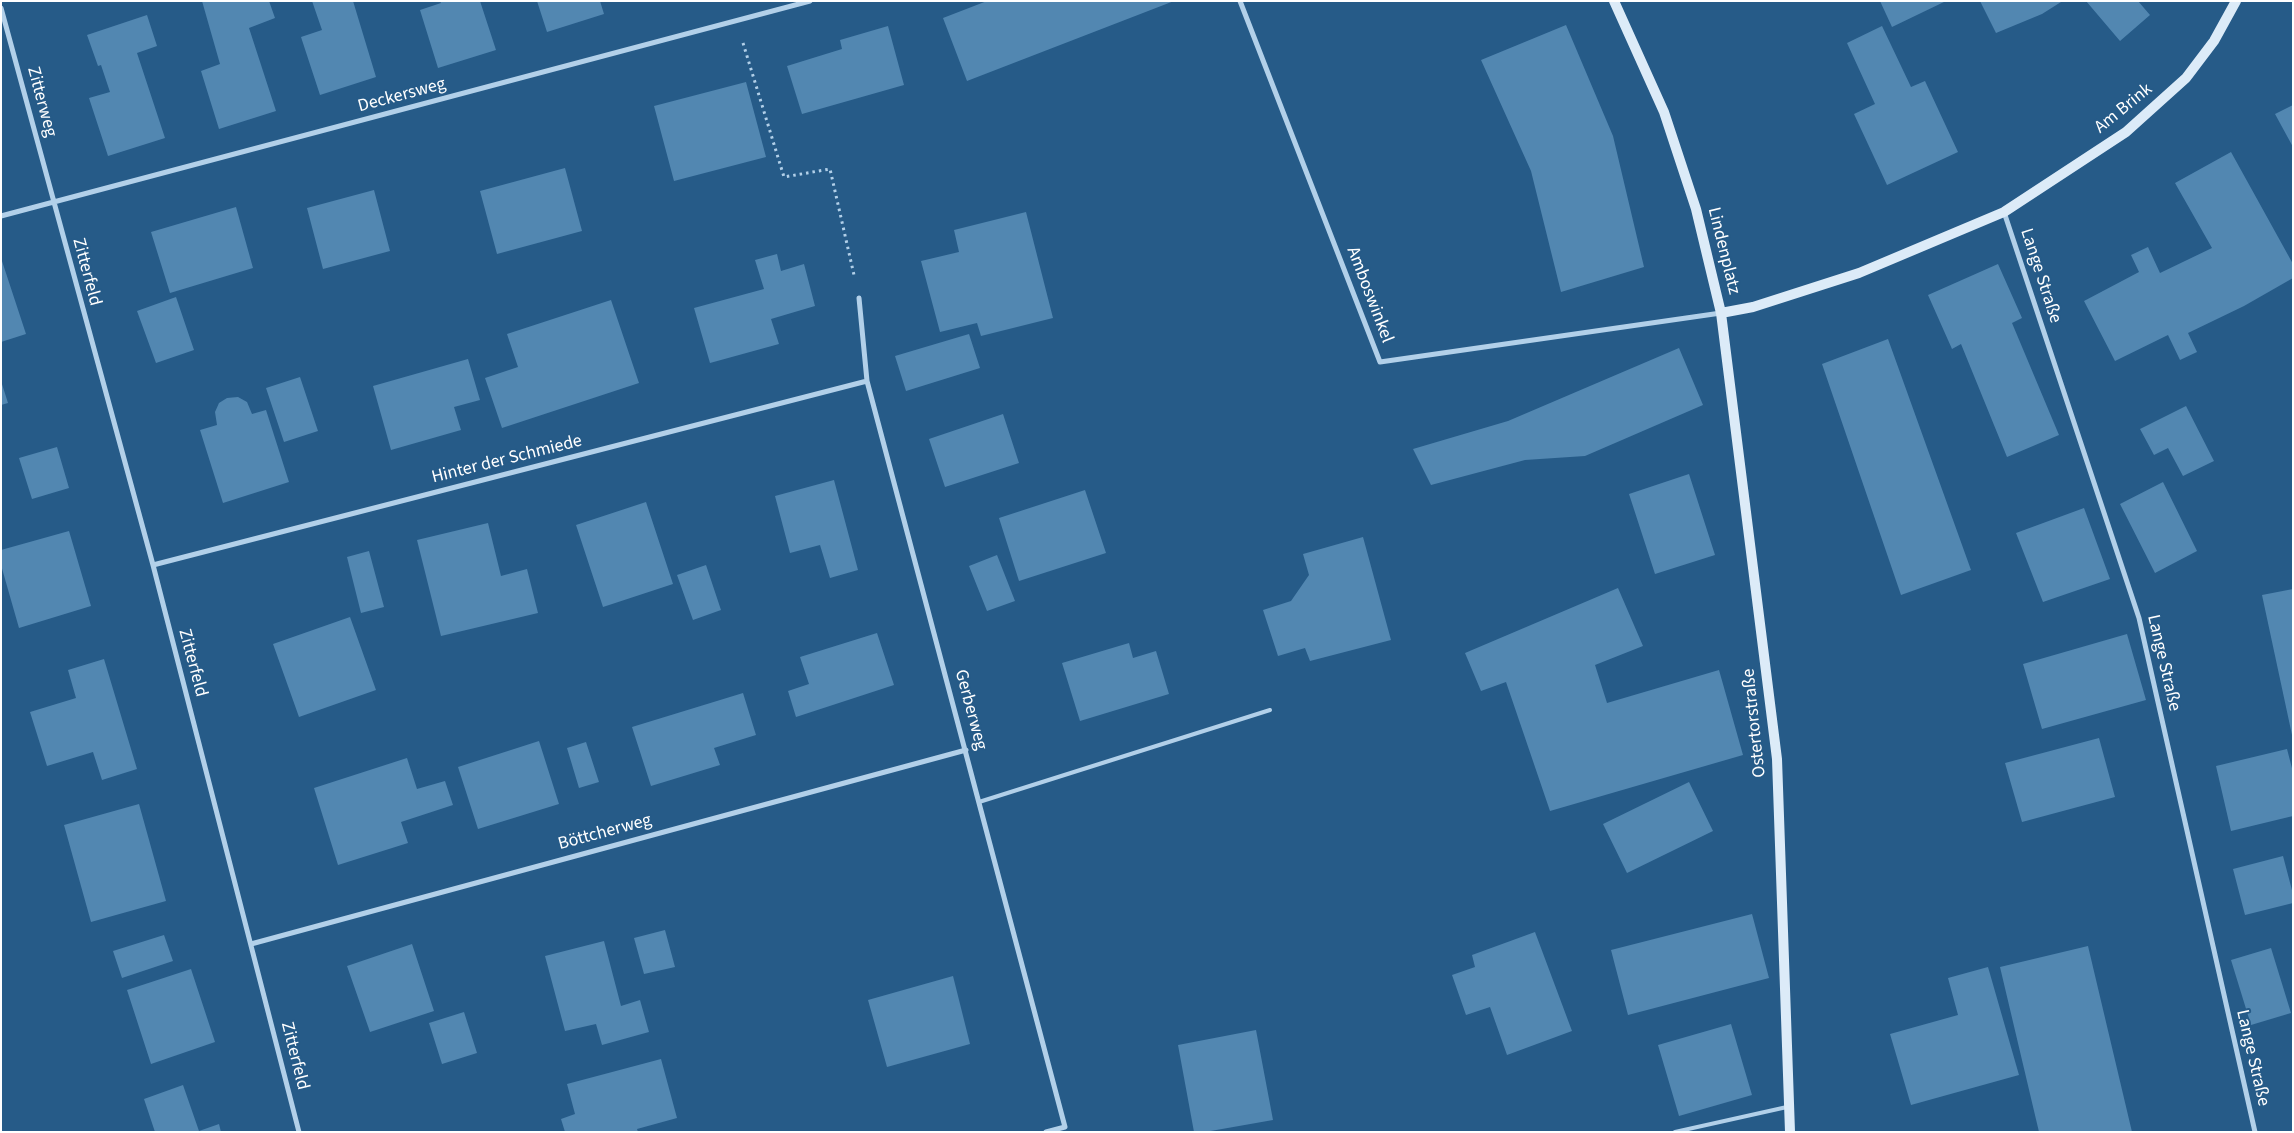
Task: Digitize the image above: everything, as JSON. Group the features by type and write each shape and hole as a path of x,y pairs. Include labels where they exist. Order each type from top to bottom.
{"street":[{"name":"Deckersweg","path":"1,216 810,1"},
{"name":"Amboswinkel","path":"1240,1 1380,362 1721,313"},
{"name":"Lindenplatz","path":"1614,1 1664,112 1696,209 1721,313 1753,307 1859,273 2004,212"},
{"name":"Am Brink","path":"2004,212 2126,132 2186,78 2214,41 2236,1"},
{"name":"Zitterweg","path":"1,8 53,203"},
{"name":"Zitterfeld","path":"53,203 153,565 299,1132"},
{"name":"Lange Straße","path":"2004,212 2139,618 2255,1132"},
{"name":"Gerberweg","path":"859,298 867,381 1065,1127 1046,1132"},
{"name":"Ostertorstraße","path":"1721,313 1777,760 1790,1132"},
{"name":"Hinter der Schmiede","path":"153,565 867,381"},
{"name":"Böttcherweg","path":"251,944 966,750"}],"lane":[{"path":"979,802 1270,710"},
{"path":"1675,1132 1790,1106"}],"path":[{"path":"736,21 784,177 830,169 859,298"}],"building":[{"path":"202,1 269,1 275,18 249,28 276,111 219,129 201,71 220,64"},
{"path":"312,1 353,1 376,77 320,95 301,37 322,30"},
{"path":"440,1 480,1 496,50 438,68 420,10 441,3"},
{"path":"537,1 600,1 604,14 547,32"},
{"path":"987,1 1174,1 967,81 943,18"},
{"path":"1880,1 1946,1 1892,27"},
{"path":"1980,1 2061,2 2042,14 1996,33"},
{"path":"2086,1 2138,1 2150,15 2120,41"},
{"path":"147,15 157,46 137,53 165,138 108,156 89,98 110,92 101,65 98,66 87,35"},
{"path":"1566,25 1613,136 1644,267 1561,292 1531,171 1481,60"},
{"path":"888,26 904,85 802,114 787,66 842,49 840,40"},
{"path":"1882,26 1911,87 1925,81 1958,152 1887,185 1854,114 1875,104 1847,43"},
{"path":"746,82 766,157 674,181 654,106"},
{"path":"2293,105 2293,147 2275,114"},
{"path":"2231,152 2293,264 2293,278 2244,306 2188,333 2197,352 2180,360 2168,335 2115,361 2084,301 2139,272 2131,255 2148,247 2160,273 2212,248 2175,183"},
{"path":"565,168 582,231 497,254 480,191"},
{"path":"374,190 390,251 323,269 307,208"},
{"path":"236,207 253,268 170,293 151,232"},
{"path":"1026,212 1053,318 981,336 977,323 940,332 921,261 959,252 954,230"},
{"path":"777,254 781,271 804,264 815,306 771,319 779,344 710,363 694,308 764,289 755,260"},
{"path":"1,258 26,334 1,342"},
{"path":"1998,264 2022,318 2012,323 2059,435 2007,457 1961,344 1952,349 1928,295"},
{"path":"176,297 194,350 156,363 137,311"},
{"path":"611,300 639,383 502,428 485,378 518,367 507,334"},
{"path":"969,334 980,368 906,391 895,356"},
{"path":"1888,339 1971,570 1901,595 1822,364"},
{"path":"1679,348 1703,405 1585,456 1525,460 1431,485 1413,449 1508,421"},
{"path":"468,359 480,400 454,407 461,430 391,450 373,386"},
{"path":"300,377 318,431 284,442 266,388"},
{"path":"1,381 8,403 1,405"},
{"path":"238,397 247,402 252,414 266,410 289,482 223,503 200,430 217,425 215,412 219,403 227,398"},
{"path":"2186,406 2214,461 2183,476 2168,448 2154,455 2140,429"},
{"path":"1003,414 1019,463 945,487 929,439"},
{"path":"57,447 69,488 32,499 19,458"},
{"path":"1689,474 1715,555 1655,574 1629,494"},
{"path":"834,480 858,570 830,578 820,545 790,553 775,496"},
{"path":"2163,482 2197,551 2155,573 2120,504"},
{"path":"1085,490 1106,553 1019,581 999,518"},
{"path":"646,502 673,584 603,607 576,525"},
{"path":"2084,508 2110,579 2043,602 2016,533"},
{"path":"488,523 501,576 527,569 538,613 441,636 417,540"},
{"path":"69,531 91,606 19,628 1,565 1,550"},
{"path":"1363,537 1391,640 1310,661 1305,648 1278,656 1263,610 1291,601 1309,575 1303,554"},
{"path":"369,551 384,607 361,613 347,557"},
{"path":"997,555 1015,601 987,611 969,566"},
{"path":"706,565 721,610 693,620 677,575"},
{"path":"1618,588 1643,646 1595,665 1607,703 1719,670 1743,755 1550,811 1506,682 1481,691 1465,653"},
{"path":"2293,589 2293,735 2292,735 2262,595"},
{"path":"350,617 376,690 299,717 273,644"},
{"path":"877,633 894,685 796,717 788,691 809,684 800,657"},
{"path":"2127,634 2146,700 2042,729 2023,664"},
{"path":"1129,643 1133,658 1156,651 1169,694 1080,721 1062,663"},
{"path":"104,659 137,769 102,780 93,752 47,766 30,712 76,698 68,670"},
{"path":"743,693 756,735 714,748 720,765 651,786 632,727"},
{"path":"2099,738 2115,797 2022,822 2005,763"},
{"path":"539,741 559,804 478,829 458,767"},
{"path":"586,742 599,782 579,788 567,748"},
{"path":"2287,749 2293,772 2293,816 2231,831 2216,766"},
{"path":"407,758 417,789 445,781 453,805 401,822 408,843 338,865 314,788"},
{"path":"1689,782 1713,831 1627,873 1603,824"},
{"path":"139,804 166,901 91,922 64,825"},
{"path":"2283,856 2293,894 2293,903 2245,915 2233,869"},
{"path":"1752,914 1769,978 1628,1015 1611,950"},
{"path":"665,930 675,967 644,974 634,938"},
{"path":"1535,932 1572,1031 1507,1055 1490,1007 1466,1015 1452,975 1475,967 1472,955"},
{"path":"164,935 173,961 122,978 113,951"},
{"path":"604,941 621,1006 640,1000 649,1032 602,1045 596,1024 565,1031 545,956"},
{"path":"412,944 434,1011 370,1032 347,966"},
{"path":"2088,946 2132,1132 2039,1132 2000,967"},
{"path":"2271,948 2291,1013 2251,1025 2231,960"},
{"path":"1988,967 2019,1075 1911,1105 1890,1034 1958,1015 1948,978"},
{"path":"191,969 215,1042 151,1064 127,990"},
{"path":"953,976 970,1044 887,1067 868,1000"},
{"path":"464,1012 477,1053 442,1064 429,1023"},
{"path":"1731,1024 1752,1095 1679,1116 1658,1045"},
{"path":"1256,1030 1273,1120 1205,1132 1194,1132 1178,1045"},
{"path":"661,1059 677,1118 637,1129 638,1132 565,1132 561,1119 575,1114 567,1084"},
{"path":"183,1085 199,1131 219,1124 221,1132 155,1132 144,1099"}]}
